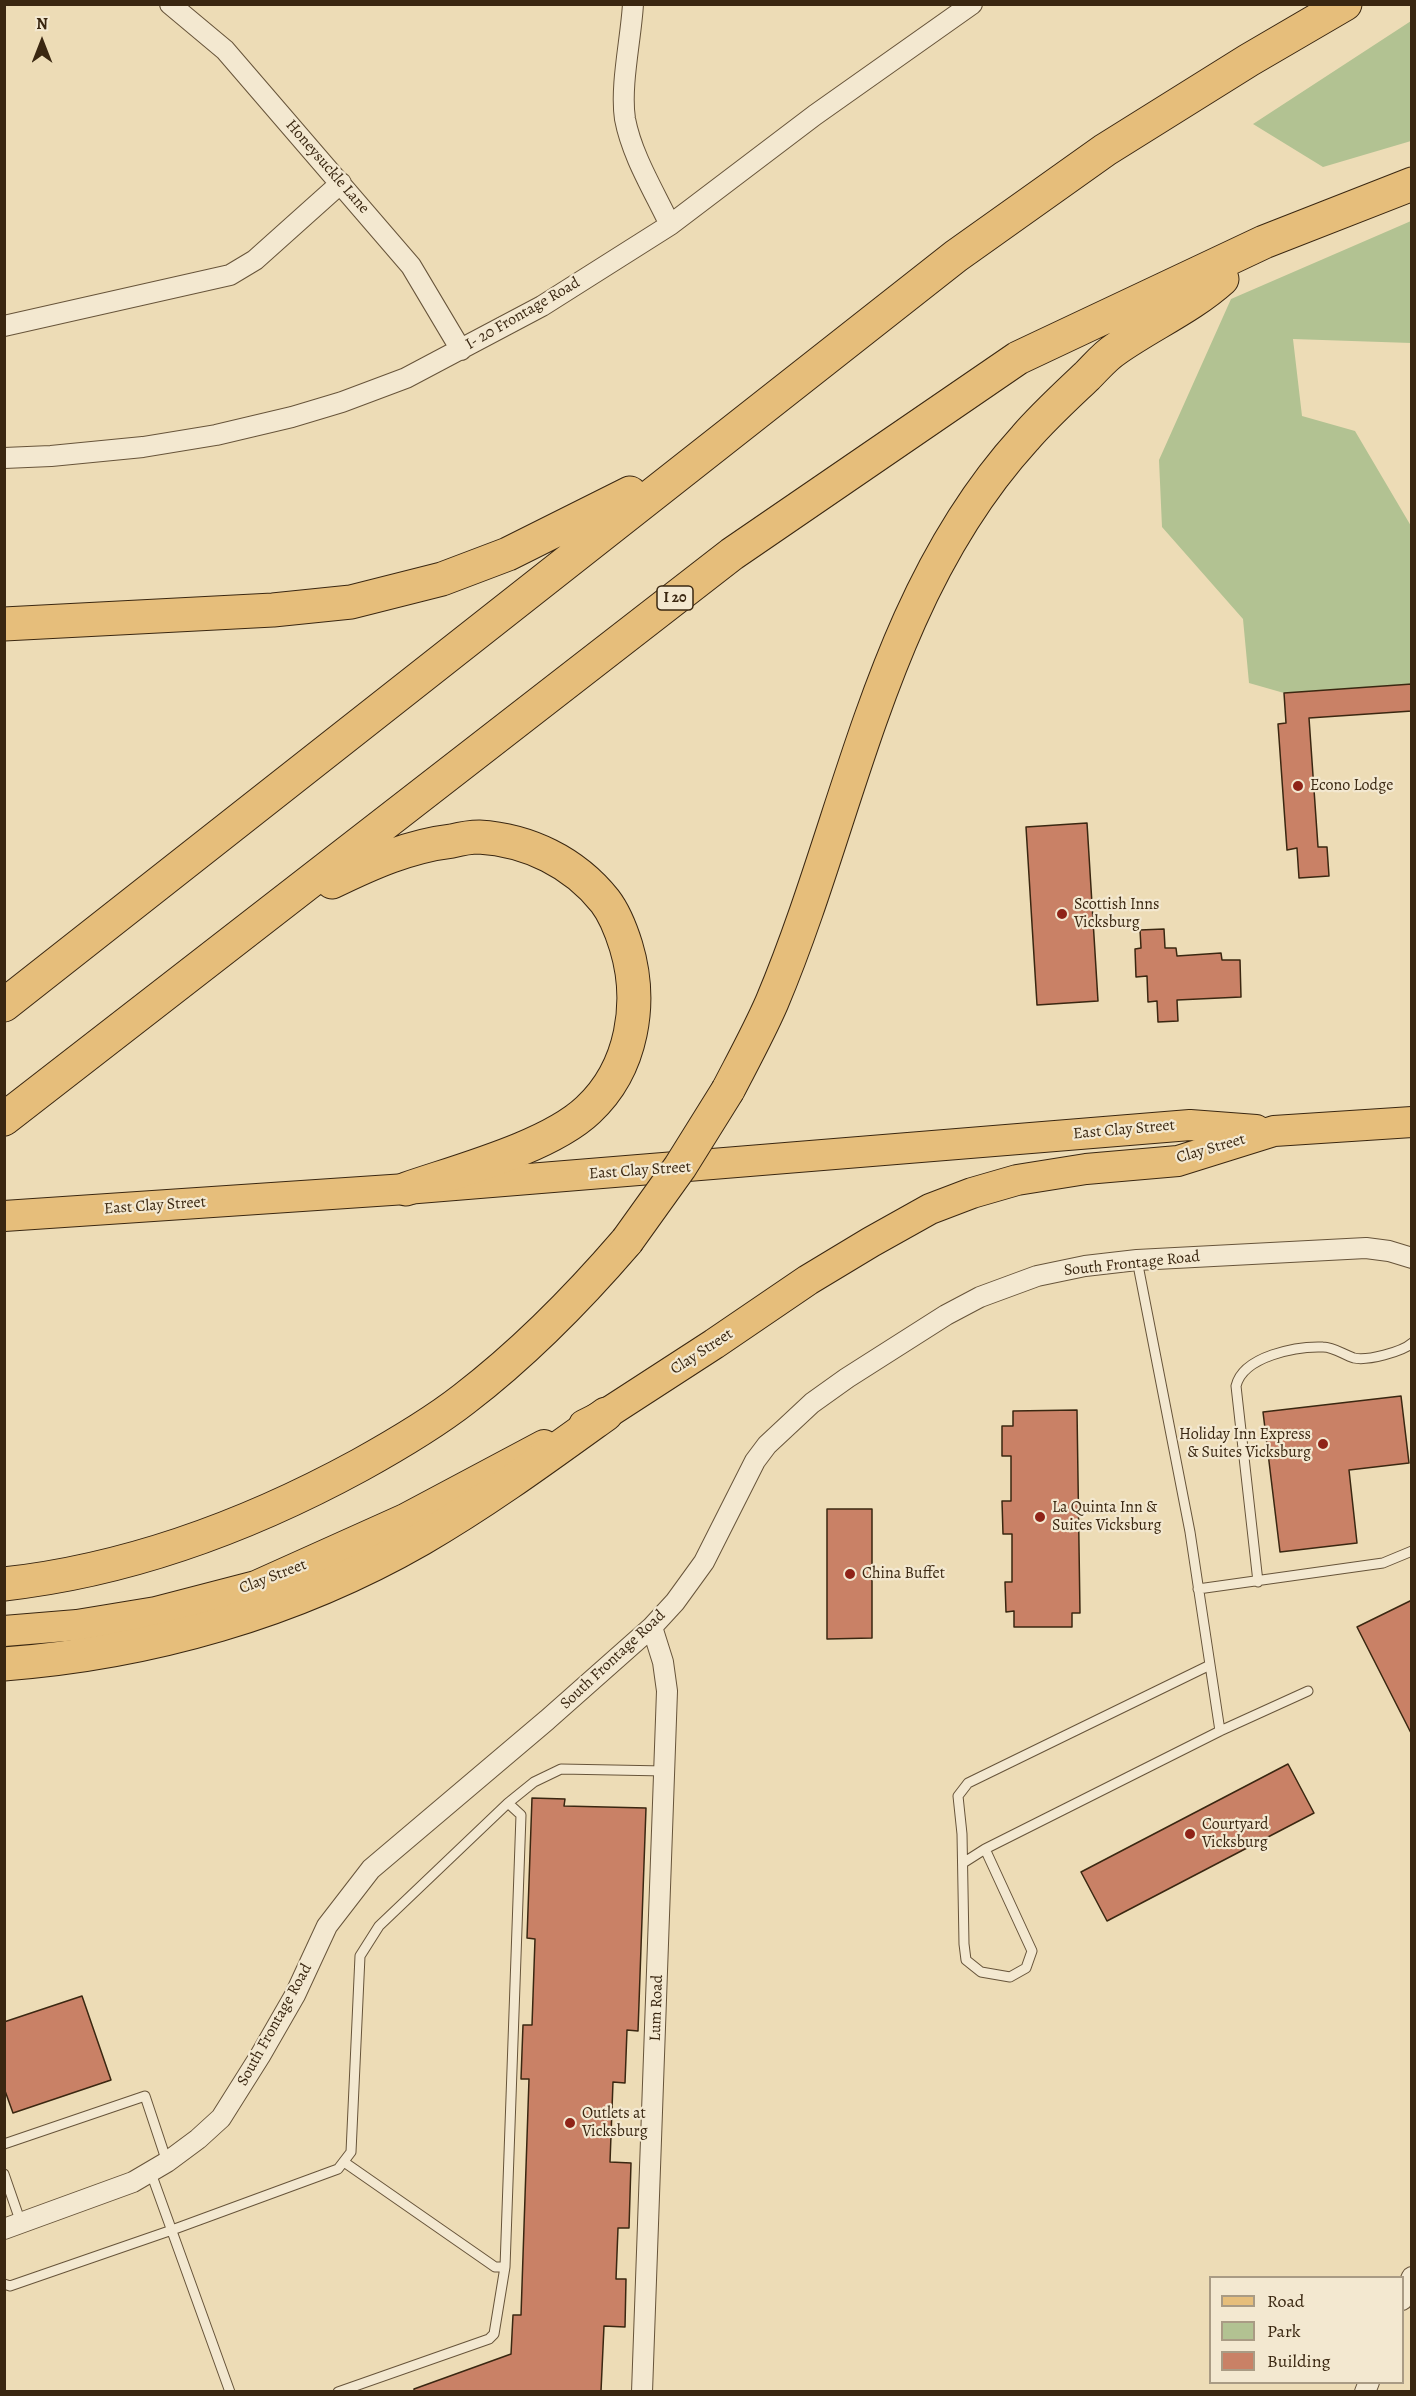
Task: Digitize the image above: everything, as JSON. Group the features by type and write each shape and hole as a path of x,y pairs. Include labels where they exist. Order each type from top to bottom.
{"highway":[{"path":"4,1005 956,256 1105,150 1249,60 1345,4"},
{"name":"I 20","path":"4,1119 732,554 1018,358 1264,242 1412,184"},
{"path":"4,1584 90,1570 150,1554 238,1525 324,1485 405,1440 465,1399 579,1296 627,1241 680,1167 728,1090 772,1003 806,910 872,712 909,617 939,557 974,501 1024,439 1113,350 1219,282 1264,242"},
{"path":"4,624 273,610 351,602 442,579 508,554 700,456"},
{"path":"276,908 377,860 429,844 477,837 518,843 554,857 581,876 606,902 620,927 631,961 635,994 632,1029 624,1058 603,1093 588,1110 562,1129 513,1151 406,1189"},
{"path":"4,1664 81,1656 162,1640 272,1608 343,1578 420,1540 509,1484 606,1414"}],"main road":[{"name":"Clay Street","path":"4,1631 78,1625 156,1612 256,1586 405,1519 606,1414 808,1280 930,1209 972,1193 1017,1180 1086,1169 1178,1161 1274,1131 1412,1122"},
{"name":"East Clay Street","path":"4,1216 406,1189 1191,1125 1274,1131"}],"street":[{"name":"Honeysuckle Lane","path":"170,4 225,50 411,266 460,350"},
{"path":"633,4 624,95 625,118 632,144 670,225"},
{"name":"I- 20 Frontage Road","path":"4,458 143,447 216,435 292,417 342,402 406,378 542,306 670,225 815,115 972,4"},
{"path":"4,326 230,275 255,260 341,183"},
{"name":"South Frontage Road","path":"13,2226 134,2182 198,2139 221,2118 260,2056 294,1995 327,1926 372,1869 652,1628 675,1602 704,1562 754,1461 767,1445 812,1404 881,1355 980,1297 1037,1276 1085,1266 1137,1260 1366,1248 1389,1251 1412,1258"},
{"name":"Lum Road","path":"642,2391 667,1691 663,1662 652,1628"},
{"path":"1404,2295 1412,2277"}],"lane":[{"path":"1137,1260 1190,1532 1220,1731"},
{"path":"1258,1582 1236,1386 1238,1377 1248,1367 1283,1350 1326,1346 1357,1359 1394,1353 1412,1343"},
{"path":"1198,1589 1383,1563 1412,1551"},
{"path":"985,1849 1032,1951 1026,1968 1010,1977 981,1972 966,1960 958,1796 968,1783 1210,1665"},
{"path":"963,1863 985,1849 1220,1731 1308,1691"},
{"path":"4,2284 10,2286 338,2169 351,2152 360,1956 379,1926 508,1803 534,1782 561,1769 665,1771"},
{"path":"338,2391 489,2339 494,2334 505,2267 520,1815 508,1803"},
{"path":"4,2144 145,2096 172,2230 230,2391"},
{"path":"344,2162 495,2267 505,2267"},
{"path":"4,2174 13,2226"}],"green space":[{"path":"1411,21 1411,141 1323,167 1253,124"},
{"path":"1411,221 1411,343 1293,339 1302,416 1355,431 1411,526 1411,684 1284,693 1249,683 1243,619 1162,527 1159,460 1231,299"}],"building":[{"name":"Econo Lodge","path":"1412,684 1412,711 1309,718 1318,847 1327,847 1329,876 1299,878 1297,848 1287,850 1278,724 1286,723 1284,693"},
{"name":"Scottish Inns Vicksburg","path":"1087,823 1098,1001 1037,1005 1026,827"},
{"path":"1164,929 1165,948 1176,948 1177,956 1221,953 1222,960 1240,960 1241,997 1177,1000 1178,1021 1158,1022 1157,1001 1148,1002 1147,976 1136,977 1135,949 1141,948 1140,930"},
{"path":"1401,1396 1409,1463 1349,1470 1357,1543 1280,1552 1263,1412"},
{"name":"La Quinta Inn & Suites Vicksburg","path":"1077,1410 1080,1613 1072,1613 1072,1627 1014,1627 1014,1611 1006,1612 1005,1582 1012,1582 1012,1534 1003,1534 1002,1501 1011,1501 1011,1456 1002,1456 1002,1426 1013,1426 1013,1411"},
{"name":"China Buffet","path":"827,1509 872,1509 872,1638 827,1639"},
{"path":"1412,1600 1412,1735 1357,1627"},
{"path":"1288,1764 1314,1813 1107,1921 1081,1872"},
{"name":"Outlets at Vicksburg","path":"532,1798 565,1799 564,1806 646,1808 638,2031 627,2030 625,2083 613,2082 610,2162 631,2163 629,2228 618,2228 616,2279 626,2279 625,2327 604,2326 601,2391 414,2391 414,2389 511,2354 513,2315 521,2315 529,2079 521,2079 523,2025 532,2025 535,1939 527,1938"},
{"path":"82,1996 111,2080 13,2113 4,2088 4,2022"}],"place":[{"name":"Econo Lodge","path":"1298,786"},
{"name":"Scottish Inns Vicksburg","path":"1062,914"},
{"name":"Holiday Inn Express & Suites Vicksburg","path":"1323,1444"},
{"name":"La Quinta Inn & Suites Vicksburg","path":"1040,1517"},
{"name":"China Buffet","path":"850,1574"},
{"name":"Courtyard Vicksburg","path":"1190,1834"},
{"name":"Outlets at Vicksburg","path":"570,2123"}]}
